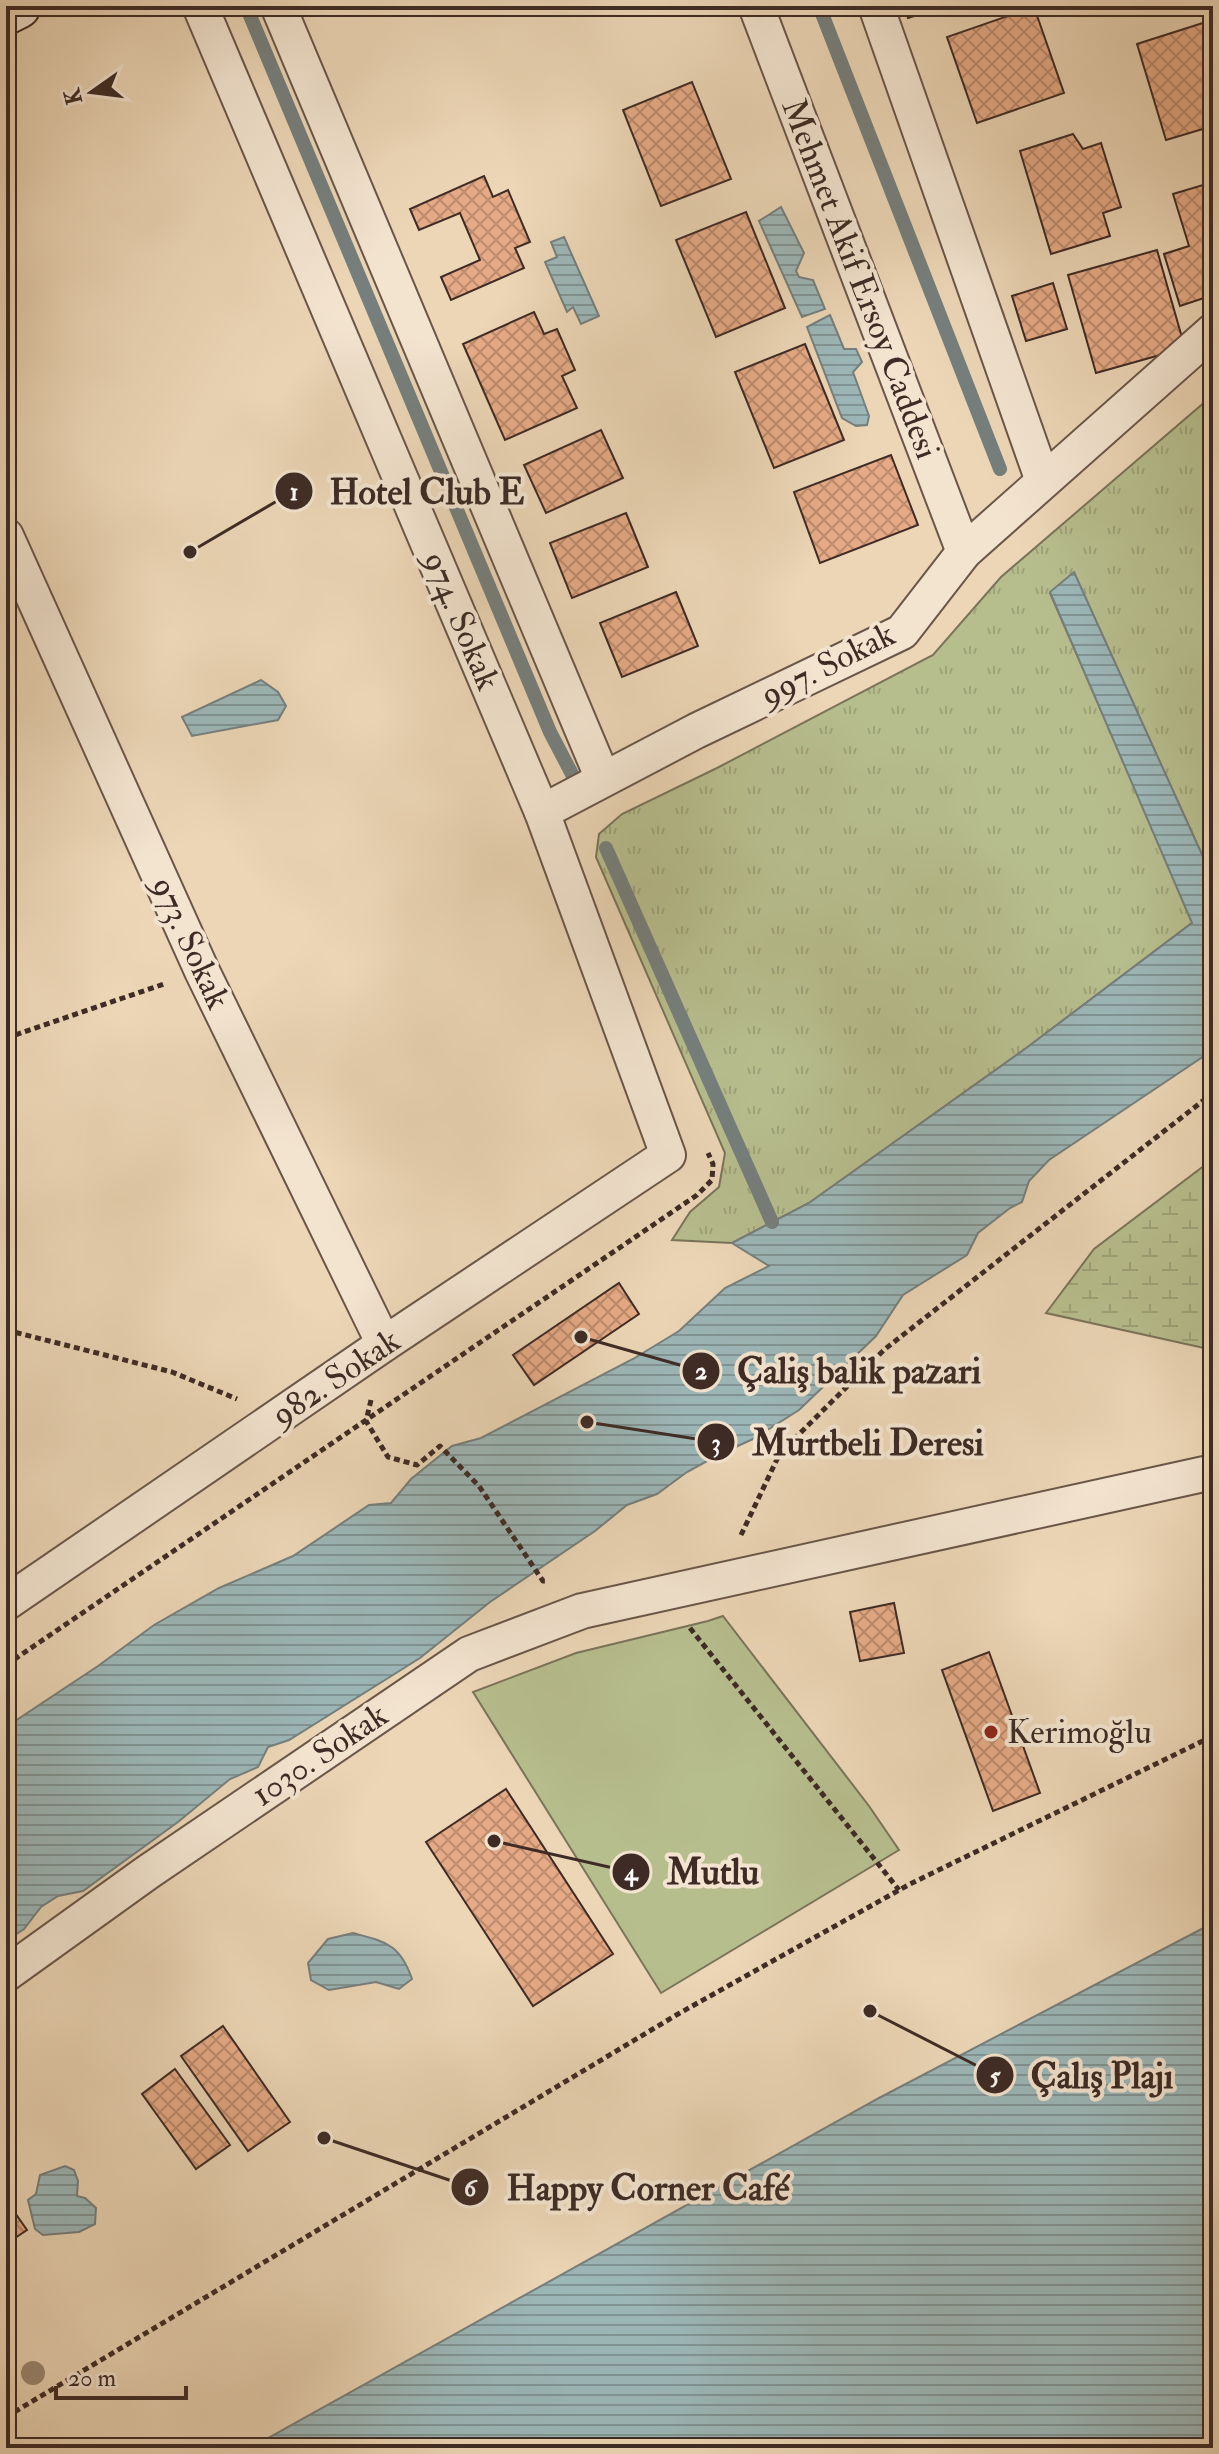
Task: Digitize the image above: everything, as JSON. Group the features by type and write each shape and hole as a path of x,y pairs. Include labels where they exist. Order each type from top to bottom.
{"main road":[{"path":"6,12 18,6"}],"street":[{"name":"974. Sokak","path":"200,6 542,812 668,1155"},
{"path":"278,6 603,779"},
{"name":"Mehmet Akif Ersoy Caddesi","path":"756,6 964,552"},
{"path":"876,6 1043,481"},
{"name":"997. Sokak","path":"542,812 902,632 964,552 1213,331"},
{"name":"973. Sokak","path":"6,536 202,971 384,1344"},
{"name":"982. Sokak","path":"6,1603 384,1344 668,1155"},
{"name":"1030. Sokak","path":"6,1974 148,1872 469,1654 582,1611 1213,1472"}],"path":[{"path":"6,1038 202,971"},
{"path":"718,1582 780,1453 874,1359 1213,1093"},
{"path":"6,1665 697,1195 712,1180 713,1164 706,1147"},
{"path":"6,1330 172,1372 278,1417"},
{"path":"384,1344 366,1421 388,1457 417,1465 440,1446 479,1486 543,1581 557,1580"},
{"path":"662,1594 899,1890"},
{"path":"6,2417 678,2014 899,1890 1213,1736"}],"green space":[{"path":"1213,395 1213,879 1074,573 1050,593 1193,922 1025,1049 809,1203 732,1243 672,1240 690,1212 719,1187 725,1153 596,857 599,834 622,814 933,655 1001,577"},
{"path":"1213,1159 1213,1350 1046,1313 1094,1249"},
{"path":"723,1616 869,1806 899,1850 661,1993 473,1692 576,1653"}],"water":[{"path":"781,207 804,253 796,271 799,277 813,280 825,309 802,317 759,221"},
{"path":"564,237 599,316 581,324 573,307 567,312 545,262 557,257 551,242"},
{"path":"830,315 844,349 856,349 862,362 853,372 869,416 867,425 856,426 842,418 807,327"},
{"path":"1074,572 1213,879 1213,1050 1049,1160 1029,1181 1022,1202 978,1233 967,1255 903,1295 876,1336 799,1410 753,1439 687,1472 657,1494 627,1505 595,1531 490,1602 420,1658 289,1740 268,1747 258,1767 230,1779 178,1822 83,1891 58,1896 41,1907 24,1929 6,1941 6,1727 154,1625 219,1588 293,1556 369,1505 391,1503 411,1479 452,1446 481,1438 633,1359 679,1331 725,1288 769,1266 732,1243 809,1203 1025,1049 1192,923 1050,592"},
{"path":"261,680 278,692 286,706 278,720 192,736 182,717"},
{"path":"1213,1923 1213,2448 250,2448 879,2098"},
{"path":"353,1933 397,1951 412,1979 399,1989 376,1982 329,1990 311,1980 308,1963 328,1939"},
{"path":"65,2166 74,2170 78,2181 77,2196 85,2198 96,2208 95,2224 79,2232 43,2235 35,2229 28,2200 36,2194 40,2175"}],"building":[{"path":"904,6 946,6 908,18"},
{"path":"1034,7 1064,93 977,123 947,37"},
{"path":"1209,21 1213,33 1213,126 1166,140 1137,44"},
{"path":"692,82 731,179 661,206 623,110"},
{"path":"1073,134 1083,149 1101,143 1121,207 1103,213 1110,236 1051,254 1020,151"},
{"path":"484,176 493,197 508,190 530,242 515,248 524,268 451,300 441,277 480,260 460,213 419,230 410,209"},
{"path":"1213,182 1213,295 1180,306 1164,254 1189,246 1173,194"},
{"path":"746,212 785,308 716,337 676,240"},
{"path":"1157,250 1185,348 1096,373 1068,275"},
{"path":"1053,283 1067,329 1026,341 1012,296"},
{"path":"534,312 544,334 557,329 575,370 562,376 577,408 505,440 463,344"},
{"path":"805,344 844,440 774,468 735,372"},
{"path":"601,430 623,478 546,513 524,465"},
{"path":"891,455 918,525 820,563 794,492"},
{"path":"626,513 648,567 572,598 550,543"},
{"path":"676,592 698,646 622,677 600,623"},
{"path":"619,1283 639,1314 534,1385 513,1355"},
{"path":"894,1603 904,1653 860,1661 850,1612"},
{"name":"Kerimoğlu","path":"989,1652 1040,1793 993,1811 942,1670"},
{"path":"506,1789 613,1954 533,2006 426,1842"},
{"path":"223,2026 290,2122 248,2151 181,2056"},
{"path":"175,2069 230,2145 196,2169 142,2094"},
{"path":"6,2200 27,2230 6,2244"}],"waterway":[{"path":"246,6 550,732 573,776"},
{"path":"819,6 1000,469"},
{"path":"606,848 772,1222"}],"place":[{"name":"Hotel Club E","path":"190,552"},
{"name":"Çaliş balik pazari","path":"581,1337"},
{"name":"Murtbeli Deresi","path":"587,1422"},
{"name":"Kerimoğlu","path":"991,1732"},
{"name":"Mutlu","path":"494,1841"},
{"name":"Çalış Plajı","path":"870,2011"},
{"name":"Happy Corner Café","path":"324,2138"}]}
